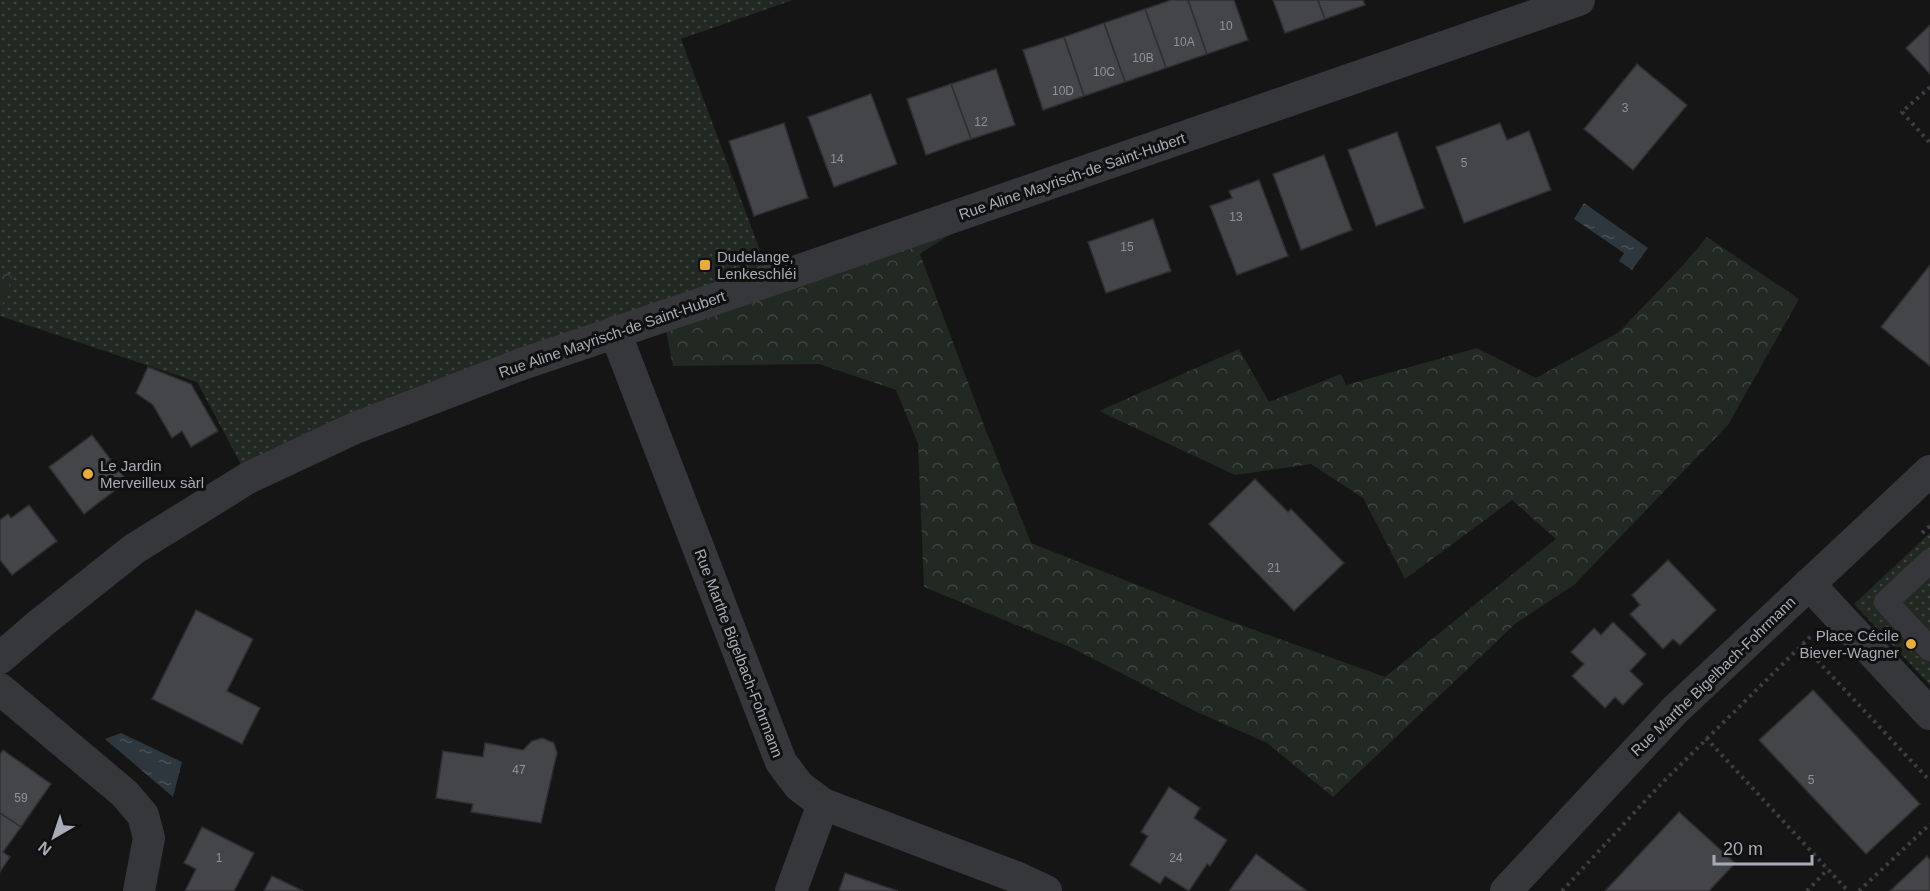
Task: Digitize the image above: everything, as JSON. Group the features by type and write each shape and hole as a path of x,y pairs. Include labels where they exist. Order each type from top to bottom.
{"street":[{"name":"Rue Aline Mayrisch-de Saint-Hubert","path":"0,658 134,549 248,478 366,424 522,364 1579,0"},
{"name":"Rue Marthe Bigelbach-Fohrmann","path":"615,332 781,762 799,786 823,804 1016,877 1046,891"},
{"name":"Rue Marthe Bigelbach-Fohrmann","path":"1506,891 1675,710 1930,471"},
{"path":"1930,561 1886,602 1930,649"},
{"path":"1809,584 1930,714"},
{"path":"0,689 124,793 143,815 149,838 139,891"},
{"path":"791,891 823,804"}],"path":[{"path":"1930,87 1902,112 1930,142"},
{"path":"1562,891 1706,738 1836,613"},
{"path":"1802,644 1930,781"},
{"path":"1706,738 1848,891"},
{"path":"1858,891 1930,824"},
{"path":"1807,891 1828,869"}],"green space":[{"path":"0,0 793,0 681,39 771,280 243,468 197,382 0,316 11,278 0,268"},
{"path":"1003,200 920,254 1031,543 1213,615 1385,677 1556,539 1512,500 1405,579 1363,498 1311,464 1235,475 1099,411 1239,349 1269,402 1341,374 1346,385 1477,348 1536,378 1619,332 1707,237 1799,299 1728,425 1574,585 1516,623 1333,797 1267,743 1195,711 1070,647 924,587 918,444 896,390 819,364 673,366 663,316"},
{"path":"0,268 12,277 0,311"},
{"name":"Place Cécile Biever-Wagner","path":"1930,533 1930,685 1854,604"}],"water":[{"path":"1584,203 1648,248 1632,270 1619,261 1624,253 1574,219"},
{"path":"121,733 182,762 173,797 105,739"}],"building":[{"path":"1171,0 1188,0 1207,54 1166,68 1145,9"},
{"path":"1188,0 1234,0 1248,40 1207,54"},
{"path":"1273,0 1318,0 1325,19 1285,33"},
{"path":"1318,0 1363,0 1365,5 1325,19"},
{"path":"1145,9 1166,68 1125,82 1104,23"},
{"path":"1104,23 1125,82 1084,96 1064,37"},
{"path":"1930,25 1930,74 1906,48"},
{"path":"1064,37 1084,96 1043,110 1023,50"},
{"path":"1637,64 1687,105 1633,170 1584,129"},
{"path":"996,69 1015,125 971,139 951,84"},
{"path":"951,84 971,139 926,155 907,99"},
{"path":"871,94 897,164 834,187 808,117"},
{"path":"784,123 808,198 754,216 729,141"},
{"path":"1500,123 1507,140 1529,131 1551,190 1464,223 1436,147"},
{"path":"1397,132 1424,208 1376,226 1348,150"},
{"path":"1324,155 1352,230 1301,250 1273,174"},
{"path":"1259,180 1288,256 1237,275 1210,206 1232,198 1229,191"},
{"path":"1153,219 1171,271 1106,293 1088,242"},
{"path":"1930,265 1930,366 1881,327"},
{"path":"148,367 191,384 218,431 191,447 182,431 172,438 153,405 136,393"},
{"name":"Le Jardin Merveilleux sàrl","path":"92,435 127,481 84,514 49,467"},
{"path":"1255,479 1288,512 1291,509 1344,563 1294,611 1209,524"},
{"path":"29,505 57,541 12,575 0,560 0,520 8,514 11,518"},
{"path":"1668,560 1716,610 1680,645 1673,639 1663,649 1630,614 1640,605 1632,595"},
{"path":"196,610 253,639 227,691 260,708 242,744 152,699"},
{"path":"1613,622 1646,654 1630,671 1643,684 1623,705 1615,697 1605,708 1572,676 1584,664 1571,652 1594,628 1601,635"},
{"path":"1813,690 1920,804 1866,854 1759,740"},
{"path":"542,738 554,743 557,753 541,823 471,812 473,804 436,798 443,751 483,757 485,743 523,750 532,741"},
{"path":"3,750 51,784 21,827 0,813 0,754"},
{"path":"1169,787 1200,808 1194,818 1227,840 1210,866 1207,864 1189,891 1165,876 1160,884 1130,865 1148,836 1141,832"},
{"path":"1679,812 1735,863 1709,891 1605,891"},
{"path":"0,813 21,827 3,852 10,857 0,872"},
{"path":"202,827 254,853 234,891 185,891 196,869 184,863"},
{"path":"1256,854 1307,891 1229,891"},
{"path":"1927,856 1930,860 1930,891 1890,891"},
{"path":"845,873 898,891 839,891"},
{"path":"272,876 303,891 264,891"}],"place":[{"name":"Dudelange, Lenkeschléi","path":"705,265"},
{"name":"Le Jardin Merveilleux sàrl","path":"88,474"},
{"name":"Place Cécile Biever-Wagner","path":"1911,644"}]}
